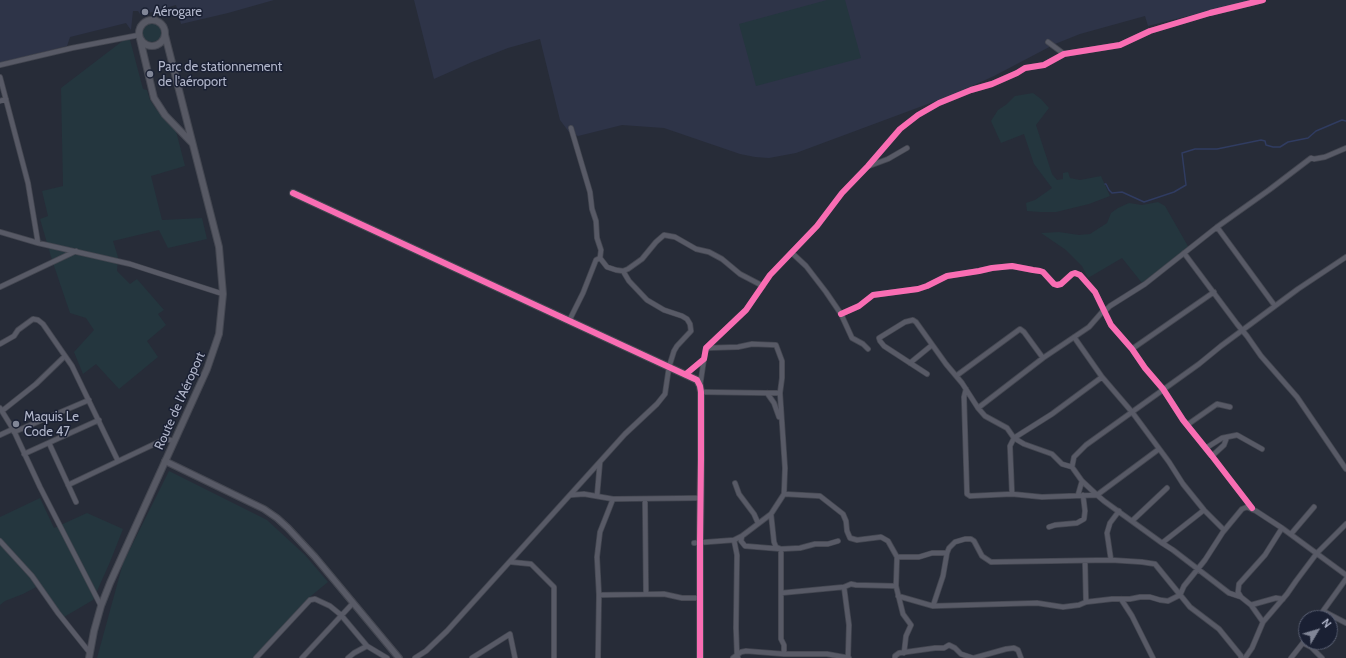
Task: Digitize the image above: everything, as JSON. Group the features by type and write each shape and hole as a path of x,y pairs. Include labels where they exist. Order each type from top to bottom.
{"main road":[{"name":"Route de l'Aéroport","path":"90,656 101,606 120,558 165,462 215,348 219,334 223,294 219,247 164,29 161,23 149,20 142,24 139,31 139,37 154,98 165,115 192,143"},
{"path":"139,37 146,45 154,46 161,42 165,35"}],"street":[{"path":"700,658 700,598 697,542 700,498 701,389 706,348 746,310 770,275 817,226 842,193 900,129 918,114 939,103 971,90 992,84 1017,74 1025,68 1044,65 1064,54 1120,45 1150,31 1210,13 1264,0"},
{"path":"0,65 72,48 139,37"},
{"path":"1048,42 1064,54"},
{"path":"0,76 28,182 38,243"},
{"path":"0,101 6,99"},
{"path":"571,128 590,192 592,209 596,221 597,238 601,250 600,258 607,267 623,271 642,259 664,235 675,237 696,249 709,252 722,259 740,274 763,286"},
{"path":"868,166 888,159 907,148"},
{"path":"978,408 1043,358 1089,327 1110,306 1145,284 1218,227 1311,158 1314,159 1325,156 1346,148"},
{"path":"293,193 686,374 697,380 701,389"},
{"path":"1218,227 1274,306"},
{"path":"0,232 38,243 130,264 223,294"},
{"path":"0,287 76,251"},
{"path":"792,253 806,266 841,314 852,338 868,349"},
{"path":"1184,253 1261,356 1297,398 1346,469"},
{"path":"569,321 583,293 596,260 600,258"},
{"path":"1072,467 1074,457 1086,445 1199,364 1274,306 1319,274 1345,260"},
{"path":"841,314 859,306 873,295 918,289 947,276 1012,266 1043,272 1054,284 1057,285 1061,284 1072,274 1075,273 1080,275 1095,292 1111,325 1132,349 1187,425 1252,508 1291,534 1346,575"},
{"path":"415,658 426,651 447,631 511,562 625,434 657,404 665,394 669,367 677,346 691,331 690,324 687,319 682,316 664,310 646,300 629,281 623,271"},
{"path":"1132,349 1214,292"},
{"path":"0,344 14,336 18,330 33,319 38,320 43,324 72,366 118,461"},
{"path":"927,374 884,346 879,338 905,322 913,320 916,322 985,416 1007,428 1014,438 1024,444 1052,454 1062,464 1072,467 1082,481 1097,495 1229,592 1241,597"},
{"path":"956,376 1020,329 1024,332 1043,358"},
{"path":"1074,337 1102,377 1132,412 1183,484 1204,510 1224,530"},
{"path":"697,542 734,540 742,536 771,514 784,494 785,468 780,392 782,361 776,344 752,344 732,348 706,348"},
{"path":"910,362 932,345"},
{"path":"65,356 36,384 1,410 14,430 40,487 101,606"},
{"path":"686,374 704,359"},
{"path":"1012,494 1010,446 1014,438 1052,414 1102,377"},
{"path":"701,389 767,393 780,392"},
{"path":"966,389 964,397 967,494 970,496 1012,494 1042,497 1097,495 1159,449"},
{"path":"767,393 774,403 781,420"},
{"path":"0,435 89,400"},
{"path":"1187,425 1217,404 1230,407"},
{"path":"24,454 99,420"},
{"path":"1206,448 1216,441 1237,436 1262,449"},
{"path":"1212,456 1224,445 1228,437"},
{"path":"68,485 165,439 174,441"},
{"path":"49,443 76,502"},
{"path":"165,462 264,509 277,518 315,557 395,657"},
{"path":"597,496 600,462"},
{"path":"1078,495 1082,481"},
{"path":"735,483 739,494 754,514 758,523"},
{"path":"1132,521 1167,488"},
{"path":"571,495 584,494 613,499 700,498"},
{"path":"784,494 820,496 843,514 850,538 857,540 881,537 888,541 897,557 896,586 898,596 903,614 911,625 906,636 904,653"},
{"path":"1049,527 1077,523 1084,519 1085,511 1083,495"},
{"path":"598,658 599,595 597,557 600,532 613,499"},
{"path":"646,499 646,594"},
{"path":"898,596 933,606 1037,603 1062,607 1079,605 1086,602 1140,597 1168,600 1180,595 1184,586 1198,569 1224,530 1242,509 1247,507 1252,508"},
{"path":"1291,534 1314,507"},
{"path":"1162,543 1204,510"},
{"path":"1111,560 1107,533 1110,523 1119,511"},
{"path":"771,514 774,542 776,547 781,549"},
{"path":"1245,658 1252,648 1263,622 1317,553 1346,524"},
{"path":"1263,622 1251,606 1241,597 1238,592 1239,584 1265,555 1282,528"},
{"path":"742,536 741,541 745,546 781,549 800,548 815,544 828,544 838,541"},
{"path":"933,606 943,576 947,553 952,544 965,538 974,541 982,556 991,562 1111,560 1155,564 1190,607 1217,626 1241,658"},
{"path":"734,540 737,555 736,657"},
{"path":"0,541 32,576 90,656"},
{"path":"781,549 781,639 784,645 784,654"},
{"path":"897,557 919,557 932,553 947,553"},
{"path":"1085,561 1086,602"},
{"path":"511,562 532,564 554,586 554,658"},
{"path":"1324,610 1346,579"},
{"path":"781,593 844,587 851,584 896,586"},
{"path":"736,657 741,652 746,651 784,654 827,654 848,658 849,625 844,587"},
{"path":"599,595 646,594 673,595 682,598 700,598"},
{"path":"256,658 310,600 315,598 342,615 366,646 386,658"},
{"path":"1251,606 1276,598 1283,598"},
{"path":"1121,599 1132,616 1153,658"},
{"path":"302,658 353,603"},
{"path":"472,658 510,634 515,658"},
{"path":"895,658 895,656 899,653 944,648 949,645 961,654 974,658 1014,648 1018,650 1021,658"},
{"path":"348,658 366,646"},
{"path":"1291,658 1298,649"},
{"path":"1314,650 1322,658"}],"shaded area":[{"path":"0,0 274,0 181,24 176,5 142,15 138,11 133,11 131,30 126,23 70,37 67,46 0,63"},
{"path":"414,0 1253,0 1148,26 1145,16 1080,34 1055,44 994,76 952,95 796,153 769,158 740,154 664,128 622,125 578,136 569,132 560,120 540,39 508,48 434,79"},
{"path":"827,0 845,0 861,58 756,86 739,24"},
{"path":"148,22 156,22 162,28 162,36 156,42 148,42 142,36 142,28"},
{"path":"129,36 143,89 147,90 150,100 156,109 176,131 185,166 151,176 162,220 202,218 207,239 168,248 159,230 113,241 118,257 117,271 130,284 137,279 164,310 158,314 166,325 147,341 158,357 119,389 96,364 83,374 74,352 94,330 86,318 70,313 40,219 48,216 42,191 63,186 61,88"},
{"path":"1033,93 1049,108 1036,125 1052,174 1057,180 1063,179 1063,173 1068,172 1070,178 1080,180 1101,176 1110,196 1089,204 1056,212 1027,211 1026,203 1035,200 1052,188 1034,164 1024,134 1001,143 991,121 998,110 1015,96"},
{"path":"1158,202 1165,206 1189,248 1142,283 1122,258 1088,278 1082,266 1066,250 1041,233 1059,232 1079,235 1090,234 1107,223 1111,213 1118,208 1129,203 1142,205"},
{"path":"169,471 267,520 305,555 328,582 311,596 253,658 97,658 123,563"},
{"path":"40,498 54,528 87,513 123,529 93,600 64,617 40,585 5,601 0,605 0,517"}],"waterway":[{"path":"1105,184 1112,193 1122,192 1144,202 1174,192 1186,185 1182,153 1195,149 1217,149 1261,140 1265,141 1266,145 1280,147 1288,142 1308,138 1316,131 1342,120 1346,121"}],"cycle path":[{"path":"686,374 704,359 706,348 746,310 770,275 817,226 842,193 900,129 918,115 939,103 971,90 992,84 1025,68 1044,65 1064,54 1120,45 1150,31 1210,13 1263,0"},
{"path":"293,193 697,380 701,392 700,658"},
{"path":"841,314 859,306 873,295 918,289 947,276 992,268 1012,266 1040,271 1057,285 1061,284 1072,274 1075,273 1080,275 1095,292 1111,325 1163,389 1183,420 1252,508"}],"place":[{"name":"Aérogare","path":"145,12"},
{"name":"Parc de stationnement de l'aéroport","path":"150,74"},
{"name":"Maquis Le Code 47","path":"16,424"}]}
